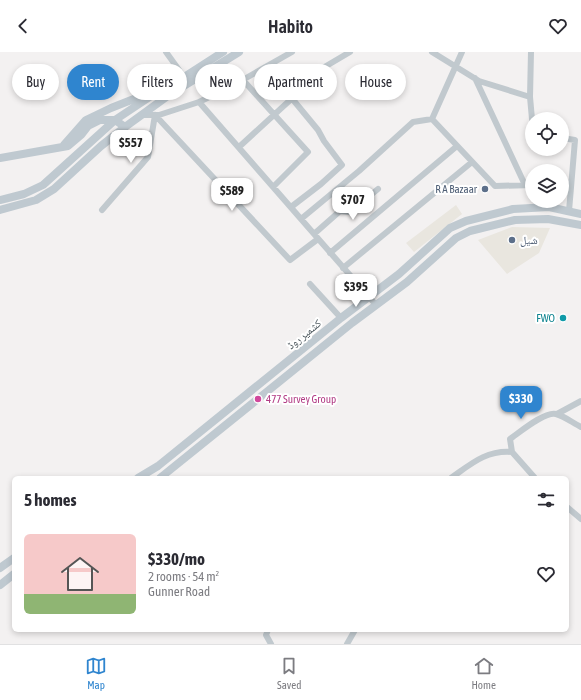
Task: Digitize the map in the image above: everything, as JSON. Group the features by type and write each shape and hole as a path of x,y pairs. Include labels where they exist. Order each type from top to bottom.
{"street":[{"path":"166,52 175,64"},
{"path":"187,75 223,52"},
{"path":"0,210 36,200 54,189 100,146 141,115 169,95 239,52"},
{"path":"271,64 292,52"},
{"path":"330,64 350,52"},
{"path":"432,52 479,81 530,97"},
{"path":"432,119 462,52"},
{"path":"531,52 530,97 531,112"},
{"path":"432,119 495,186 525,186 475,78"},
{"path":"246,83 308,152 273,187"},
{"path":"62,148 86,120 111,108 133,100"},
{"path":"0,200 24,194 43,185 115,120 145,100"},
{"path":"141,115 155,115 203,100"},
{"path":"239,147 291,100"},
{"path":"291,207 321,184 342,165 324,141 318,130 293,100"},
{"path":"199,102 376,305"},
{"path":"102,210 148,157 155,115"},
{"path":"155,115 290,260 316,237 340,211 350,212 378,189"},
{"path":"301,219 359,171 413,122 432,119"},
{"path":"0,158 68,146 95,121 115,120 125,127"},
{"path":"568,211 575,140 569,139"},
{"path":"330,253 457,146"},
{"path":"343,268 472,162"},
{"name":"کشمیر روڈ","path":"141,476 158,466 343,316 399,274 450,228 466,221 513,209 549,207 581,214"},
{"name":"کشمیر روڈ","path":"162,476 352,323 406,282 456,238 470,231 515,220 548,219 581,225"},
{"path":"310,284 352,323"},
{"path":"281,366 288,375"},
{"path":"262,382 269,390"},
{"path":"557,414 581,401"},
{"path":"533,476 512,452 510,439 551,413 557,414 581,427"},
{"path":"454,476 480,458 502,452 512,452"},
{"path":"569,509 581,519"},
{"path":"0,585 12,575 1,568 12,560"},
{"path":"267,632 266,635 271,644"},
{"path":"347,644 354,632"}],"shaded area":[{"path":"456,205 462,214 414,252 406,243"},
{"path":"512,227 550,228 539,253 507,274 478,240"}],"place":[{"name":"R A Bazaar","path":"485,189"},
{"name":"شیل","path":"512,240"},
{"name":"FWO","path":"563,318"},
{"name":"477 Survey Group","path":"258,399"}]}
